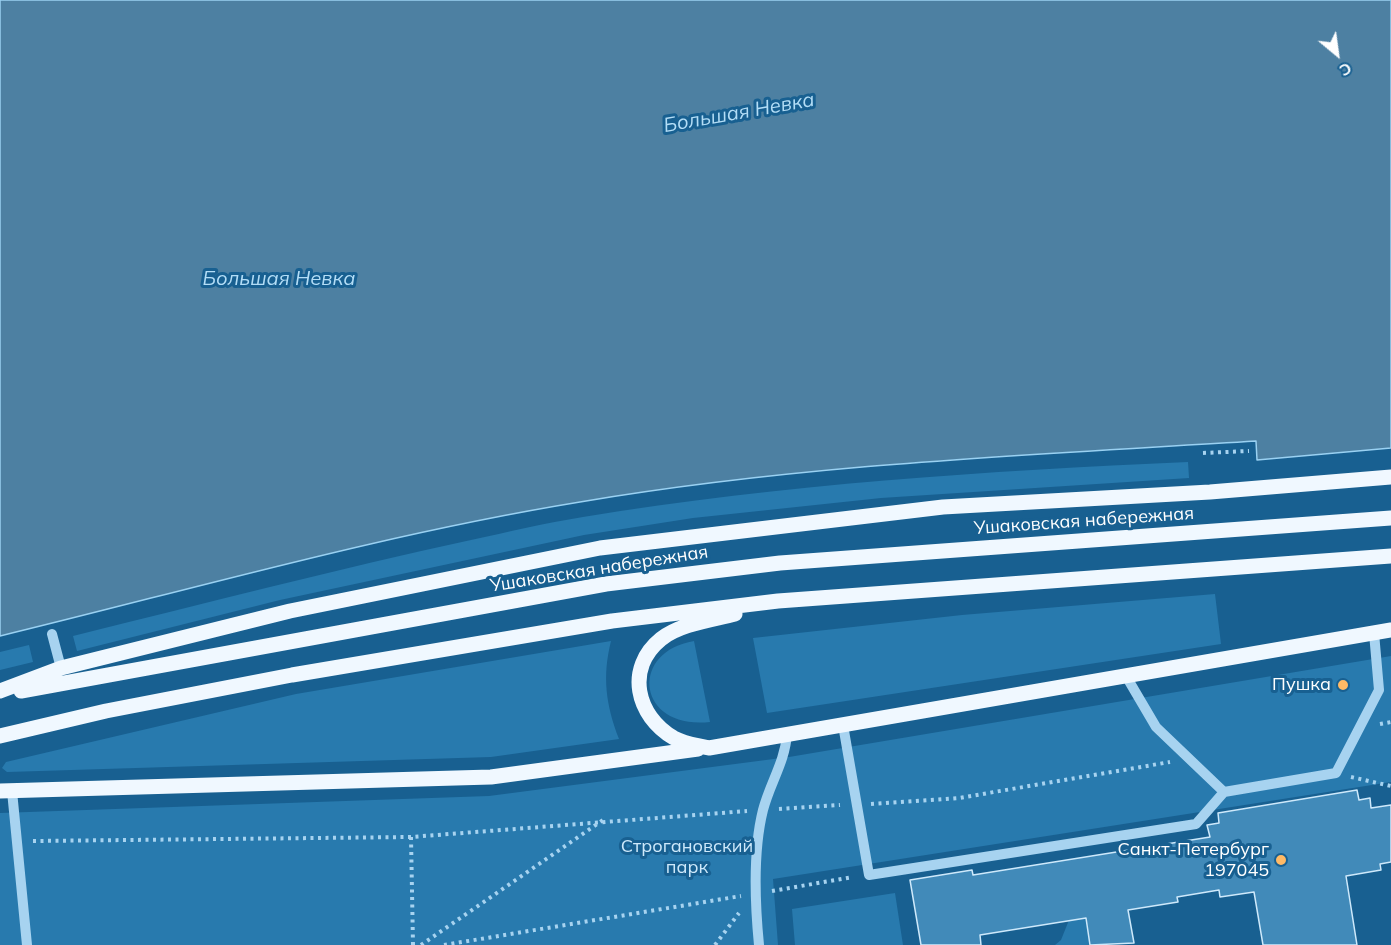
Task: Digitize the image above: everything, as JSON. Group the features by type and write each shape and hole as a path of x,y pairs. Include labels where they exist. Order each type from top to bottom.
{"main road":[{"path":"0,693 61,668 290,611 600,548 943,507 1209,492 1391,477"},
{"name":"Ушаковская набережная","path":"0,693 606,584 780,563 1391,518"},
{"path":"0,736 106,711 292,675 612,621 778,601 1391,556"},
{"path":"710,748 674,738 649,715 640,700 637,682 641,665 650,650 663,638 681,629 778,601"},
{"path":"6,791 490,777 710,748 1391,630"}],"lane":[{"path":"843,724 869,875 1196,824 1224,792 1336,773 1379,690 1374,633"},
{"path":"52,634 61,668"},
{"path":"1126,676 1156,727 1224,792"},
{"path":"759,945 754,894 763,810 781,765 787,734"},
{"path":"6,791 17,841 27,945"}],"path":[{"path":"1203,453 1249,451"},
{"path":"17,841 411,837 604,820 959,798 1188,758"},
{"path":"1336,773 1391,786"},
{"path":"421,945 604,820"},
{"path":"411,837 413,945"},
{"path":"444,945 869,875"},
{"path":"714,945 754,894"}],"green space":[{"path":"1188,462 1189,478 881,498 693,518 584,535 280,600 77,651 73,636 272,586 583,517 809,487 1036,470"},
{"path":"1215,594 1221,644 767,713 753,638 962,615"},
{"path":"611,641 606,679 608,703 619,739 491,757 7,772 2,768 6,762 296,694"},
{"path":"694,641 710,722 686,721 667,714 655,703 650,689 651,674 658,659 673,648"},
{"path":"29,645 33,662 0,670 0,652"},
{"name":"Строгановский парк","path":"1391,656 1391,782 773,879 778,945 0,945 0,813 489,796 789,757"},
{"path":"895,893 903,945 795,945 792,909"},
{"path":"1086,918 1090,945 1055,945 1061,940 1069,920"}],"water":[{"name":"Большая Невка","path":"0,0 1391,0 1391,448 1257,460 1256,441 917,462 748,478 664,489 507,515 361,546 0,636"}],"building":[{"path":"1357,790 1359,800 1370,798 1371,808 1391,805 1391,862 1380,864 1381,870 1346,876 1357,945 1263,945 1254,892 1220,897 1219,890 1177,897 1178,902 1128,910 1134,943 1090,945 1086,918 980,935 981,945 921,945 910,880 972,870 973,875 1210,837 1207,825 1219,823 1218,813"}],"place":[{"name":"Пушка","path":"1343,685"},
{"name":"Санкт-Петербург 197045","path":"1281,860"}]}
